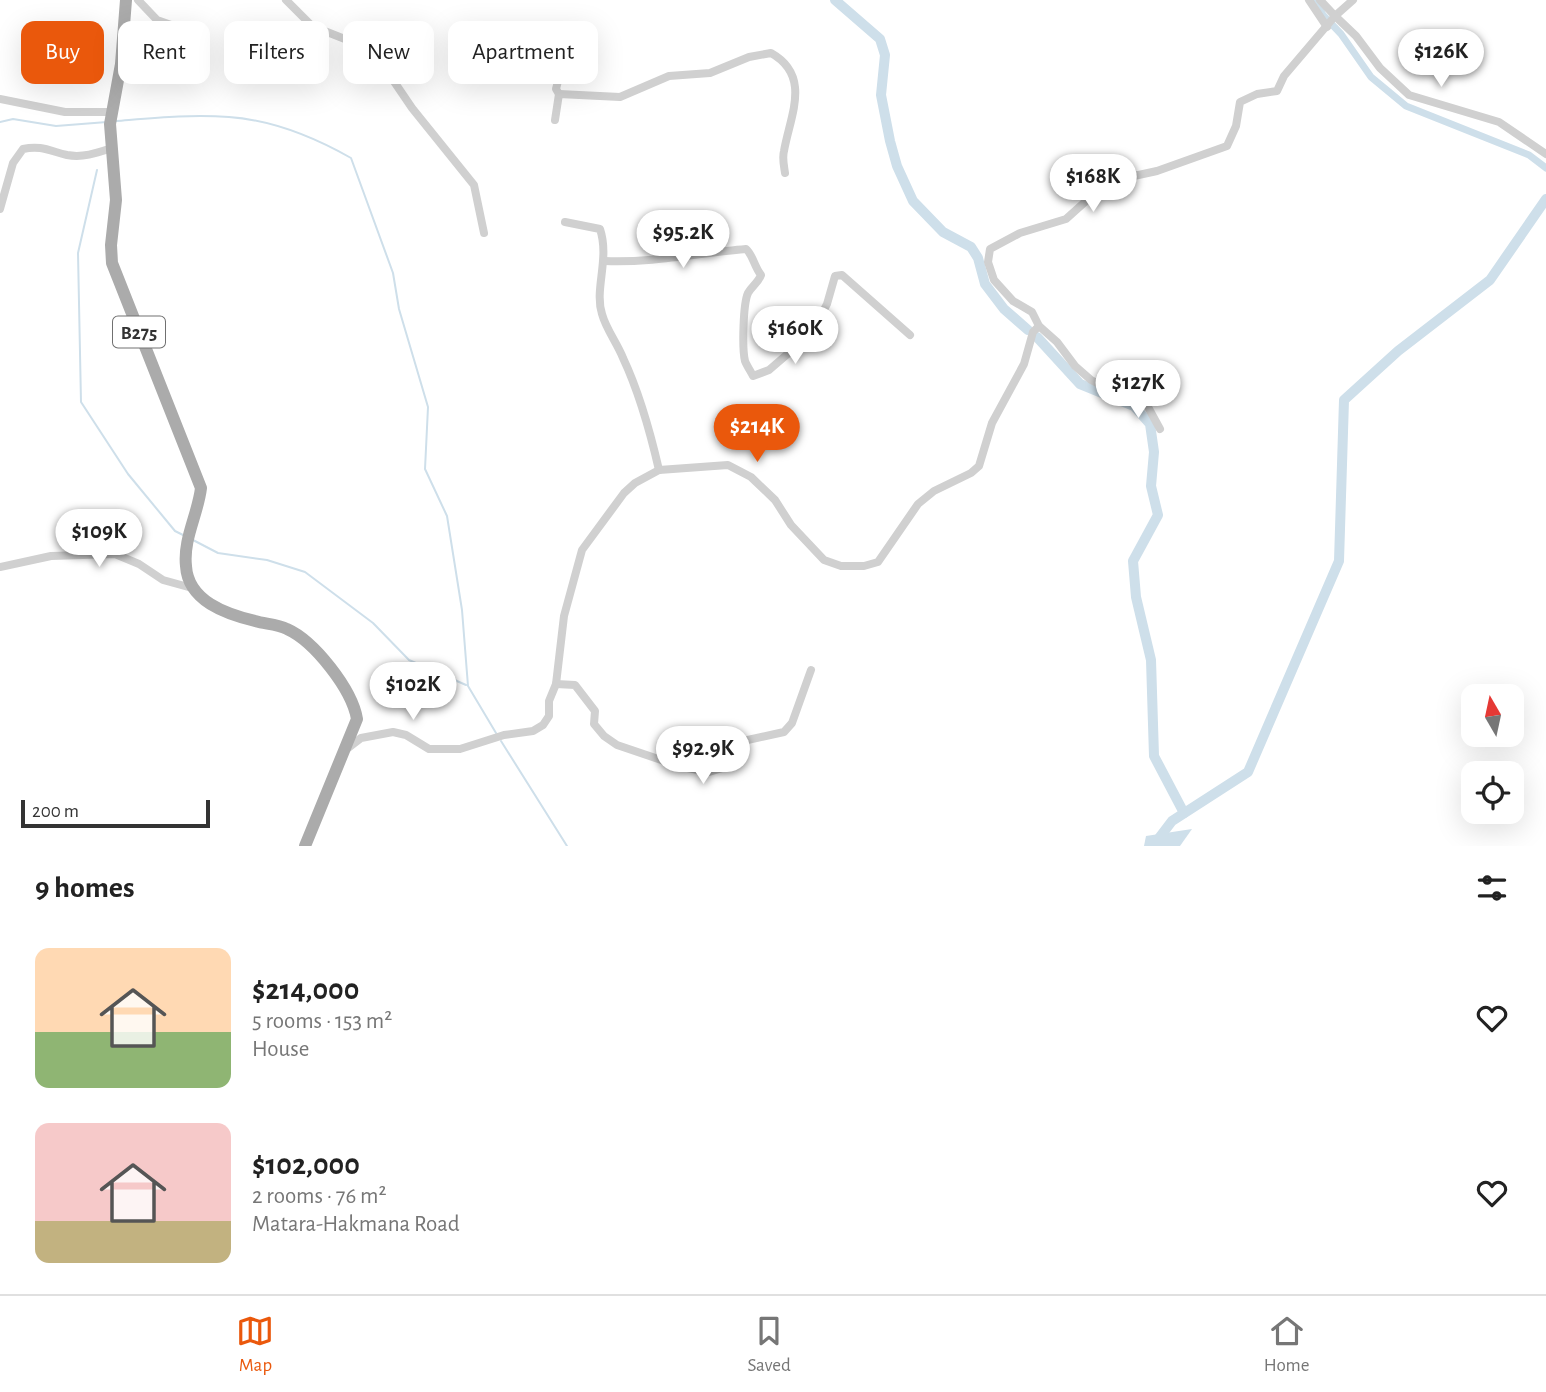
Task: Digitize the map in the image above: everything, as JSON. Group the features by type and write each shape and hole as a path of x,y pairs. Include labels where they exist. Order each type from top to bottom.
{"main road":[{"name":"B275","path":"126,0 121,64 111,118 116,200 111,245 112,263 201,488 200,503 188,539 186,567 192,588"},
{"path":"192,588 204,600 226,611 285,628 304,639 327,665 355,706 357,719 306,846"}],"street":[{"path":"138,0 160,21"},
{"path":"286,0 312,26 370,48 381,55 393,80 412,108 474,185 484,233"},
{"path":"1310,0 1331,22 1356,36 1380,68 1409,94 1499,122 1546,154"},
{"path":"1320,0 1331,22"},
{"path":"1160,429 1148,407 1135,396 1109,389 1091,380 1039,326 1032,312 1013,301 994,280 988,262 990,249 1020,233 1066,219 1095,193 1120,179 1157,171 1227,146 1236,126 1240,102 1257,94 1277,91 1284,76 1353,0"},
{"path":"559,94 620,97 668,76 710,73 749,57 771,53 783,60 790,71 796,96 783,154 785,173"},
{"path":"555,120 559,94 556,89 557,84"},
{"path":"0,99 111,118"},
{"path":"0,209 13,163 23,149 40,147 68,155 85,156 112,148"},
{"path":"565,222 600,229 605,261 601,313 623,356 643,406 659,470"},
{"path":"605,261 649,261 702,252 746,249 761,275 748,294 746,306 745,361 753,376 769,370 812,333 827,304 835,276 842,275 910,335"},
{"path":"345,750 361,738 393,732 406,735 429,749 460,749 498,737 533,731 543,725 549,716 550,701 556,684 564,615 582,550 624,493 635,483 659,470 728,465 751,477 775,500 791,525 824,560 841,566 864,566 878,562 918,504 934,491 971,473 979,466 992,423 1024,364 1033,332 1039,326"},
{"path":"0,567 51,556 115,554 139,564 163,580 192,588"},
{"path":"556,684 575,685 595,711 594,724 604,736 617,745 682,767 709,772 726,767 734,743 784,732 792,723 811,670"}],"water":[{"path":"1192,829 1180,846 1144,846 1146,836"}],"waterway":[{"path":"835,0 880,39 885,55 881,95 890,141 897,166 913,201 943,232 971,247 978,258 985,284 1004,309 1028,330"},
{"path":"1316,0 1323,15 1341,34 1371,77 1406,106 1529,155 1546,168"},
{"path":"116,121 186,116 245,119 292,131 351,158 393,273 399,309 428,407 425,469 447,516 462,610 468,686 496,733"},
{"path":"0,122 13,119 56,126 107,122"},
{"path":"97,170 78,253 81,402 128,474 175,531 185,536"},
{"path":"1153,846 1172,821 1248,772 1339,561 1344,400 1398,351 1490,280 1546,199"},
{"path":"1037,337 1080,384 1134,406 1150,424 1154,452 1151,486 1158,515 1133,561 1136,597 1151,660 1154,756 1184,813"},
{"path":"193,540 218,553 267,560 305,572 373,623 409,660 466,685"},
{"path":"501,741 567,846"}]}
